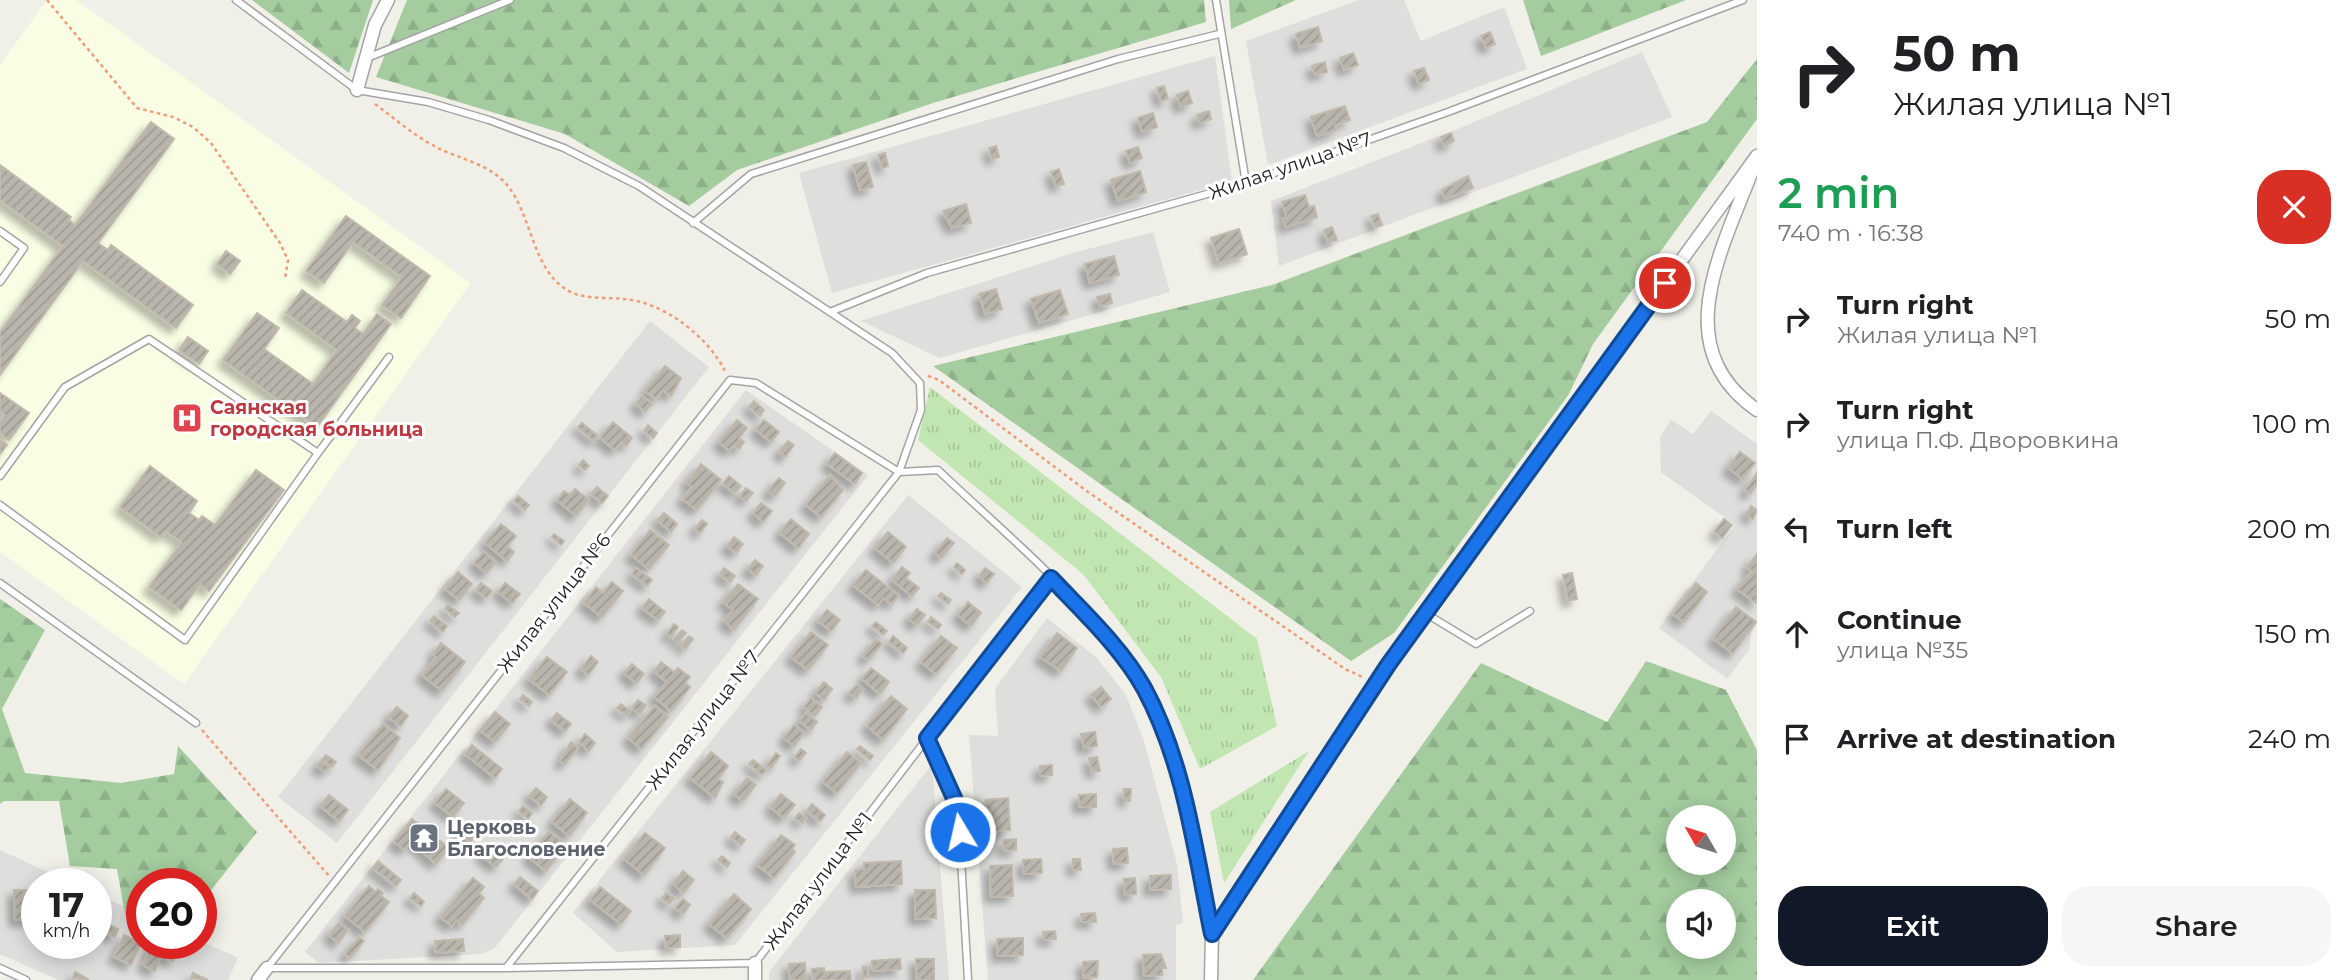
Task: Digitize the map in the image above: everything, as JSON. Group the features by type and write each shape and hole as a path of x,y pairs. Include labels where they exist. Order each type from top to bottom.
{"street":[{"path":"357,90 375,25 388,0"},
{"path":"1757,157 1712,281 1706,311 1707,337 1719,368 1735,395 1757,410"},
{"path":"1211,980 1212,934 1376,683 1757,157"},
{"path":"755,962 755,980"},
{"name":"Жилая улица №6","path":"258,980 267,968"}],"lane":[{"path":"236,0 357,90"},
{"path":"365,59 510,0"},
{"path":"1216,0 1219,34 1233,94 1246,183"},
{"name":"Жилая улица №7","path":"830,312 927,273 1246,183 1448,112 1743,0"},
{"path":"693,223 751,174 1118,59 1219,34"},
{"name":"Жилая улица №7","path":"357,90 428,102 489,120 564,148 639,186 892,353 920,383 921,410 899,471 506,968"},
{"path":"0,231 24,248 0,282"},
{"path":"0,476 65,387 149,339 318,453"},
{"path":"0,505 185,640 389,356"},
{"path":"730,380 756,383 899,471 937,470 1051,578 1089,618 1143,687 1177,763 1212,934"},
{"name":"Жилая улица №6","path":"267,968 730,380"},
{"name":"Жилая улица №1","path":"267,968 506,968 755,962 1051,578"},
{"path":"0,583 195,723"},
{"path":"1425,613 1476,644 1530,611"},
{"path":"927,738 958,807 968,980"},
{"path":"0,968 26,980"}],"path":[{"path":"47,0 137,108 173,117 211,142 280,243 288,260 285,279"},
{"path":"357,90 435,146 489,170 507,184 524,213 552,278 568,291 590,297 629,299 661,310 694,332 717,355 730,380"},
{"path":"928,376 939,380 1088,492 1345,669 1376,683"},
{"path":"195,723 334,883"}],"shaded area":[{"name":"Саянская городская больница","path":"47,0 76,0 471,283 184,684 0,552 0,65"},
{"path":"1359,0 1404,0 1421,41 1504,7 1527,69 1268,165 1246,41"},
{"path":"1642,52 1672,117 1279,266 1271,201 1455,130"},
{"path":"1215,56 1232,181 832,293 799,173"},
{"path":"1153,232 1170,292 940,358 861,321 1073,253"},
{"path":"650,321 709,367 337,843 278,797"},
{"path":"746,390 868,475 494,949 481,954 319,963 305,952"},
{"path":"1711,411 1757,444 1757,624 1751,633 1749,650 1727,679 1659,628 1735,525 1661,472 1660,437 1671,420 1693,434"},
{"path":"908,495 1022,587 735,945 617,952 573,913"},
{"path":"1047,618 1097,658 1126,695 1144,741 1177,864 1183,923 1176,925 1176,980 988,980 969,735 998,736 995,689"},
{"path":"932,764 949,980 769,980 769,972"},
{"path":"0,850 39,868 21,868 21,959 112,959 112,901 126,907 126,959 217,959 217,948 238,958 228,980 58,980 0,954"}],"green space":[{"path":"252,0 373,0 349,73"},
{"path":"407,0 1204,0 1206,22 933,103 737,170 689,206 565,134 376,77"},
{"path":"1229,0 1296,0 1231,29"},
{"path":"1523,0 1686,0 1541,56"},
{"path":"1757,59 1757,119 1593,344 1569,394 1394,633 1351,661 933,366 1272,285 1707,122"},
{"path":"930,387 1257,639 1277,726 1200,769 1161,677 1083,574 918,440"},
{"path":"0,599 45,630 2,709 25,773 121,783 174,774 178,746 257,832 217,883 217,868 126,868 126,914 117,869 70,866 59,801 4,801 0,804"},
{"path":"1646,661 1726,690 1757,750 1757,980 1253,980 1481,663 1607,722"},
{"path":"1309,751 1224,883 1210,812"}],"building":[{"path":"1318,27 1322,41 1300,48 1296,34"},
{"path":"1490,32 1495,44 1486,48 1481,36"},
{"path":"1353,53 1358,65 1344,70 1340,58"},
{"path":"1325,62 1327,72 1315,75 1312,66"},
{"path":"1424,68 1429,80 1419,84 1414,71"},
{"path":"1164,86 1168,99 1161,101 1157,88"},
{"path":"1188,91 1192,103 1180,107 1177,95"},
{"path":"1345,106 1350,120 1335,125 1336,130 1317,136 1311,117"},
{"path":"1209,111 1211,119 1199,123 1197,115"},
{"path":"1153,113 1157,127 1142,132 1138,118"},
{"path":"151,122 174,139 98,243 108,250 111,245 193,305 176,328 83,261 0,375 0,332 63,246 0,200 0,165 71,217 69,220 75,225"},
{"path":"1451,133 1454,141 1444,146 1441,137"},
{"path":"996,146 999,157 992,159 989,148"},
{"path":"1138,147 1142,158 1130,163 1126,151"},
{"path":"885,153 888,166 882,168 878,155"},
{"path":"866,162 873,187 860,190 853,165"},
{"path":"1059,169 1064,184 1056,186 1051,172"},
{"path":"1140,171 1146,192 1118,201 1111,180"},
{"path":"1468,176 1473,188 1445,199 1442,190"},
{"path":"1305,195 1309,207 1314,206 1317,217 1286,227 1283,219 1287,218 1282,202"},
{"path":"966,204 971,223 952,228 943,211"},
{"path":"1378,214 1382,225 1375,227 1371,216"},
{"path":"346,216 430,276 401,318 382,305 402,277 353,242 324,283 306,271"},
{"path":"1332,227 1337,240 1328,242 1324,230"},
{"path":"1239,229 1247,254 1219,263 1211,238"},
{"path":"226,251 240,261 230,274 217,264"},
{"path":"1114,256 1119,275 1090,283 1085,264"},
{"path":"996,289 1002,309 985,314 979,294"},
{"path":"302,290 347,322 352,315 360,321 355,328 363,334 377,314 391,324 317,427 223,360 257,313 279,328 264,349 313,384 337,350 286,313"},
{"path":"1060,290 1068,314 1039,323 1031,299"},
{"path":"1110,294 1112,303 1100,306 1097,297"},
{"path":"188,337 208,351 199,364 179,350"},
{"path":"665,366 681,378 671,396 663,390 656,399 645,391"},
{"path":"0,393 29,413 9,440 0,433 0,422 5,415 0,412"},
{"path":"642,396 652,404 645,412 636,404"},
{"path":"754,401 764,410 760,416 749,407"},
{"path":"737,420 747,428 739,438 744,442 739,449 734,445 729,451 719,442"},
{"path":"764,420 779,432 771,442 756,430"},
{"path":"613,422 632,438 626,446 621,442 615,450 600,438"},
{"path":"582,423 598,436 594,441 578,427"},
{"path":"648,425 657,433 653,438 644,431"},
{"path":"0,440 7,445 0,454"},
{"path":"788,441 794,445 785,457 779,452"},
{"path":"1740,452 1755,463 1743,479 1728,468"},
{"path":"835,453 862,473 855,484 827,464"},
{"path":"583,460 589,466 585,470 579,465"},
{"path":"701,464 721,480 697,510 682,499 692,487 686,483"},
{"path":"150,466 197,501 189,513 199,520 202,516 215,525 256,470 284,490 209,591 200,584 181,610 149,587 182,542 166,531 161,537 120,507"},
{"path":"1757,473 1757,484 1750,494 1745,490"},
{"path":"830,475 843,490 821,517 806,505"},
{"path":"729,476 741,486 735,493 723,484"},
{"path":"779,478 785,483 775,496 768,491"},
{"path":"597,487 608,496 602,503 591,494"},
{"path":"746,488 753,493 746,501 740,496"},
{"path":"575,489 589,500 576,516 557,500 564,491 570,495"},
{"path":"518,496 529,505 525,510 514,501"},
{"path":"761,503 772,511 763,522 753,513"},
{"path":"1751,506 1757,510 1753,519 1746,514"},
{"path":"664,513 677,524 671,532 657,520"},
{"path":"791,519 809,534 798,548 780,533"},
{"path":"1724,519 1732,525 1722,538 1714,532"},
{"path":"702,520 707,524 700,533 695,529"},
{"path":"501,524 516,536 507,546 514,552 507,561 485,543"},
{"path":"650,530 669,545 649,569 631,555"},
{"path":"888,532 906,547 893,563 875,548"},
{"path":"554,534 564,541 561,545 552,537"},
{"path":"734,537 743,544 736,553 727,546"},
{"path":"947,538 954,543 941,558 935,553"},
{"path":"484,552 496,562 486,573 474,563"},
{"path":"1757,554 1756,603 1737,589 1752,571 1747,567"},
{"path":"755,560 763,566 756,575 748,569"},
{"path":"957,563 965,570 962,574 954,567"},
{"path":"902,567 910,573 906,578 919,588 912,596 892,580"},
{"path":"636,568 652,580 647,586 632,574"},
{"path":"724,568 735,576 730,582 720,574"},
{"path":"985,568 994,574 987,583 979,576"},
{"path":"866,570 899,596 892,604 883,598 878,605 853,585"},
{"path":"458,572 472,584 459,600 445,589"},
{"path":"1572,573 1577,599 1568,601 1563,575"},
{"path":"612,582 623,591 602,617 584,603 596,587 603,593"},
{"path":"481,583 492,591 486,598 476,590"},
{"path":"505,583 520,594 512,603 498,592"},
{"path":"1696,583 1707,592 1684,622 1673,614"},
{"path":"738,584 758,599 734,630 724,621 733,610 723,602"},
{"path":"941,593 951,600 948,604 938,596"},
{"path":"649,599 665,612 658,620 642,608"},
{"path":"968,602 981,613 971,626 958,615"},
{"path":"448,605 459,613 455,617 445,609"},
{"path":"1736,607 1756,622 1733,653 1713,639"},
{"path":"917,609 925,615 917,625 909,619"},
{"path":"827,610 840,620 831,631 818,621"},
{"path":"434,616 447,626 443,632 430,621"},
{"path":"931,617 941,625 938,629 928,622"},
{"path":"876,622 887,631 883,635 872,626"},
{"path":"674,624 678,627 671,637 667,634"},
{"path":"682,630 686,633 678,642 674,639"},
{"path":"811,632 828,645 808,670 791,657"},
{"path":"1057,633 1077,648 1061,671 1040,657"},
{"path":"689,636 693,639 685,649 681,645"},
{"path":"893,636 907,648 903,653 889,642"},
{"path":"941,636 957,648 936,674 921,662"},
{"path":"876,639 882,644 868,660 863,656"},
{"path":"441,643 465,662 442,691 422,675 436,657 433,654"},
{"path":"591,656 598,662 588,675 581,669"},
{"path":"547,657 567,672 549,695 529,679"},
{"path":"661,662 674,672 678,668 690,677 685,683 690,687 671,711 654,697 667,682 654,672"},
{"path":"632,664 644,674 636,683 624,673"},
{"path":"871,668 889,682 880,694 862,679"},
{"path":"824,682 832,689 824,700 815,693"},
{"path":"857,685 863,689 856,698 849,693"},
{"path":"1101,687 1111,699 1101,707 1091,695"},
{"path":"523,695 532,702 529,706 520,699"},
{"path":"891,696 907,709 883,740 867,726"},
{"path":"811,698 822,707 815,716 804,707"},
{"path":"638,700 646,705 640,714 632,708"},
{"path":"621,704 630,711 627,715 617,708"},
{"path":"655,706 668,717 641,749 628,738"},
{"path":"397,707 408,716 400,726 388,717"},
{"path":"495,712 510,724 495,742 480,730"},
{"path":"557,713 571,724 565,731 551,720"},
{"path":"806,713 817,722 811,730 800,721"},
{"path":"383,724 400,738 378,770 358,755"},
{"path":"794,725 804,733 794,746 784,738"},
{"path":"1095,732 1097,746 1084,748 1081,734"},
{"path":"585,734 595,743 589,751 579,742"},
{"path":"571,742 578,748 565,764 560,761"},
{"path":"472,745 502,769 495,778 465,754"},
{"path":"860,746 873,756 870,760 857,749"},
{"path":"801,749 806,753 799,761 795,757"},
{"path":"711,752 728,766 718,779 723,782 715,798 690,778"},
{"path":"847,752 861,763 837,793 823,782"},
{"path":"776,753 780,756 771,768 767,765"},
{"path":"326,755 336,762 332,767 322,760"},
{"path":"1097,757 1100,771 1092,772 1089,758"},
{"path":"753,760 766,770 762,775 749,764"},
{"path":"321,761 329,767 325,772 317,766"},
{"path":"1052,765 1052,775 1040,776 1040,766"},
{"path":"747,778 756,785 743,801 734,794"},
{"path":"536,788 547,797 541,805 529,796"},
{"path":"446,789 464,803 453,817 435,803"},
{"path":"1124,789 1131,789 1130,801 1124,801"},
{"path":"781,794 795,805 784,818 770,807"},
{"path":"1096,794 1096,807 1079,807 1079,795"},
{"path":"329,795 348,810 339,821 320,806"},
{"path":"1008,798 1010,830 988,832 986,800"},
{"path":"570,799 587,813 569,836 552,822"},
{"path":"812,804 825,815 820,821 807,811"},
{"path":"523,806 532,813 528,819 519,811"},
{"path":"799,813 806,818 802,823 795,818"},
{"path":"412,819 449,848 436,864 411,841 405,850 394,842"},
{"path":"468,825 477,833 470,842 460,835"},
{"path":"549,831 566,845 546,871 528,857"},
{"path":"735,832 745,840 741,845 731,837"},
{"path":"645,833 665,848 644,875 624,859"},
{"path":"781,835 795,845 792,849 795,852 774,878 757,865"},
{"path":"1016,839 1016,850 1004,851 1003,840"},
{"path":"488,847 503,859 496,867 481,855"},
{"path":"1127,848 1128,863 1114,864 1113,849"},
{"path":"722,856 730,863 727,867 718,860"},
{"path":"1041,859 1042,873 1024,874 1023,860"},
{"path":"1073,859 1080,859 1081,870 1073,870"},
{"path":"378,861 401,880 396,886 373,868"},
{"path":"901,861 902,884 856,887 855,870 864,869 864,863"},
{"path":"1012,865 1013,896 991,897 990,866"},
{"path":"683,871 694,880 683,893 673,884"},
{"path":"1171,875 1171,889 1150,890 1150,876"},
{"path":"520,877 538,891 532,899 514,884"},
{"path":"473,878 484,887 479,894 484,898 462,925 456,920 452,926 440,917"},
{"path":"1135,878 1136,894 1125,895 1124,879"},
{"path":"369,886 376,892 378,889 383,893 381,896 389,902 365,932 345,916"},
{"path":"600,887 631,911 621,924 590,900"},
{"path":"14,890 21,890 21,920 15,920"},
{"path":"915,890 935,890 936,918 915,919"},
{"path":"414,893 424,902 421,906 410,898"},
{"path":"666,893 674,898 669,904 662,898"},
{"path":"734,894 751,909 727,938 709,924"},
{"path":"683,899 690,905 683,914 675,908"},
{"path":"1095,913 1096,922 1082,922 1081,914"},
{"path":"339,923 348,930 338,943 329,935"},
{"path":"112,926 118,929 115,937 112,936"},
{"path":"1055,931 1056,939 1044,940 1043,932"},
{"path":"124,935 126,936 126,959 134,959 131,965 114,957"},
{"path":"680,935 680,947 666,948 665,936"},
{"path":"359,937 364,941 350,958 345,954"},
{"path":"1023,938 1023,955 998,956 997,939"},
{"path":"463,939 464,951 436,953 435,941"},
{"path":"1161,954 1166,968 1162,968 1162,975 1144,976 1143,955"},
{"path":"145,959 160,959 155,971 143,965"},
{"path":"900,959 901,969 873,971 872,961"},
{"path":"916,959 934,959 934,980 917,980"},
{"path":"1098,961 1097,977 1084,978 1083,962"},
{"path":"805,963 806,980 790,980 789,964"},
{"path":"863,967 867,967 868,977 863,978"},
{"path":"824,968 824,972 850,971 851,980 813,980 812,969"},
{"path":"75,972 88,979 88,980 73,978"},
{"path":"193,973 208,980 191,978"}],"place":[{"name":"Саянская городская больница","path":"187,418"},
{"name":"Церковь Благословение","path":"424,838"}],"route":[{"path":"960,832 958,807 927,738 1051,578 1089,618 1143,687 1177,763 1212,934 1388,665 1665,283"}]}
